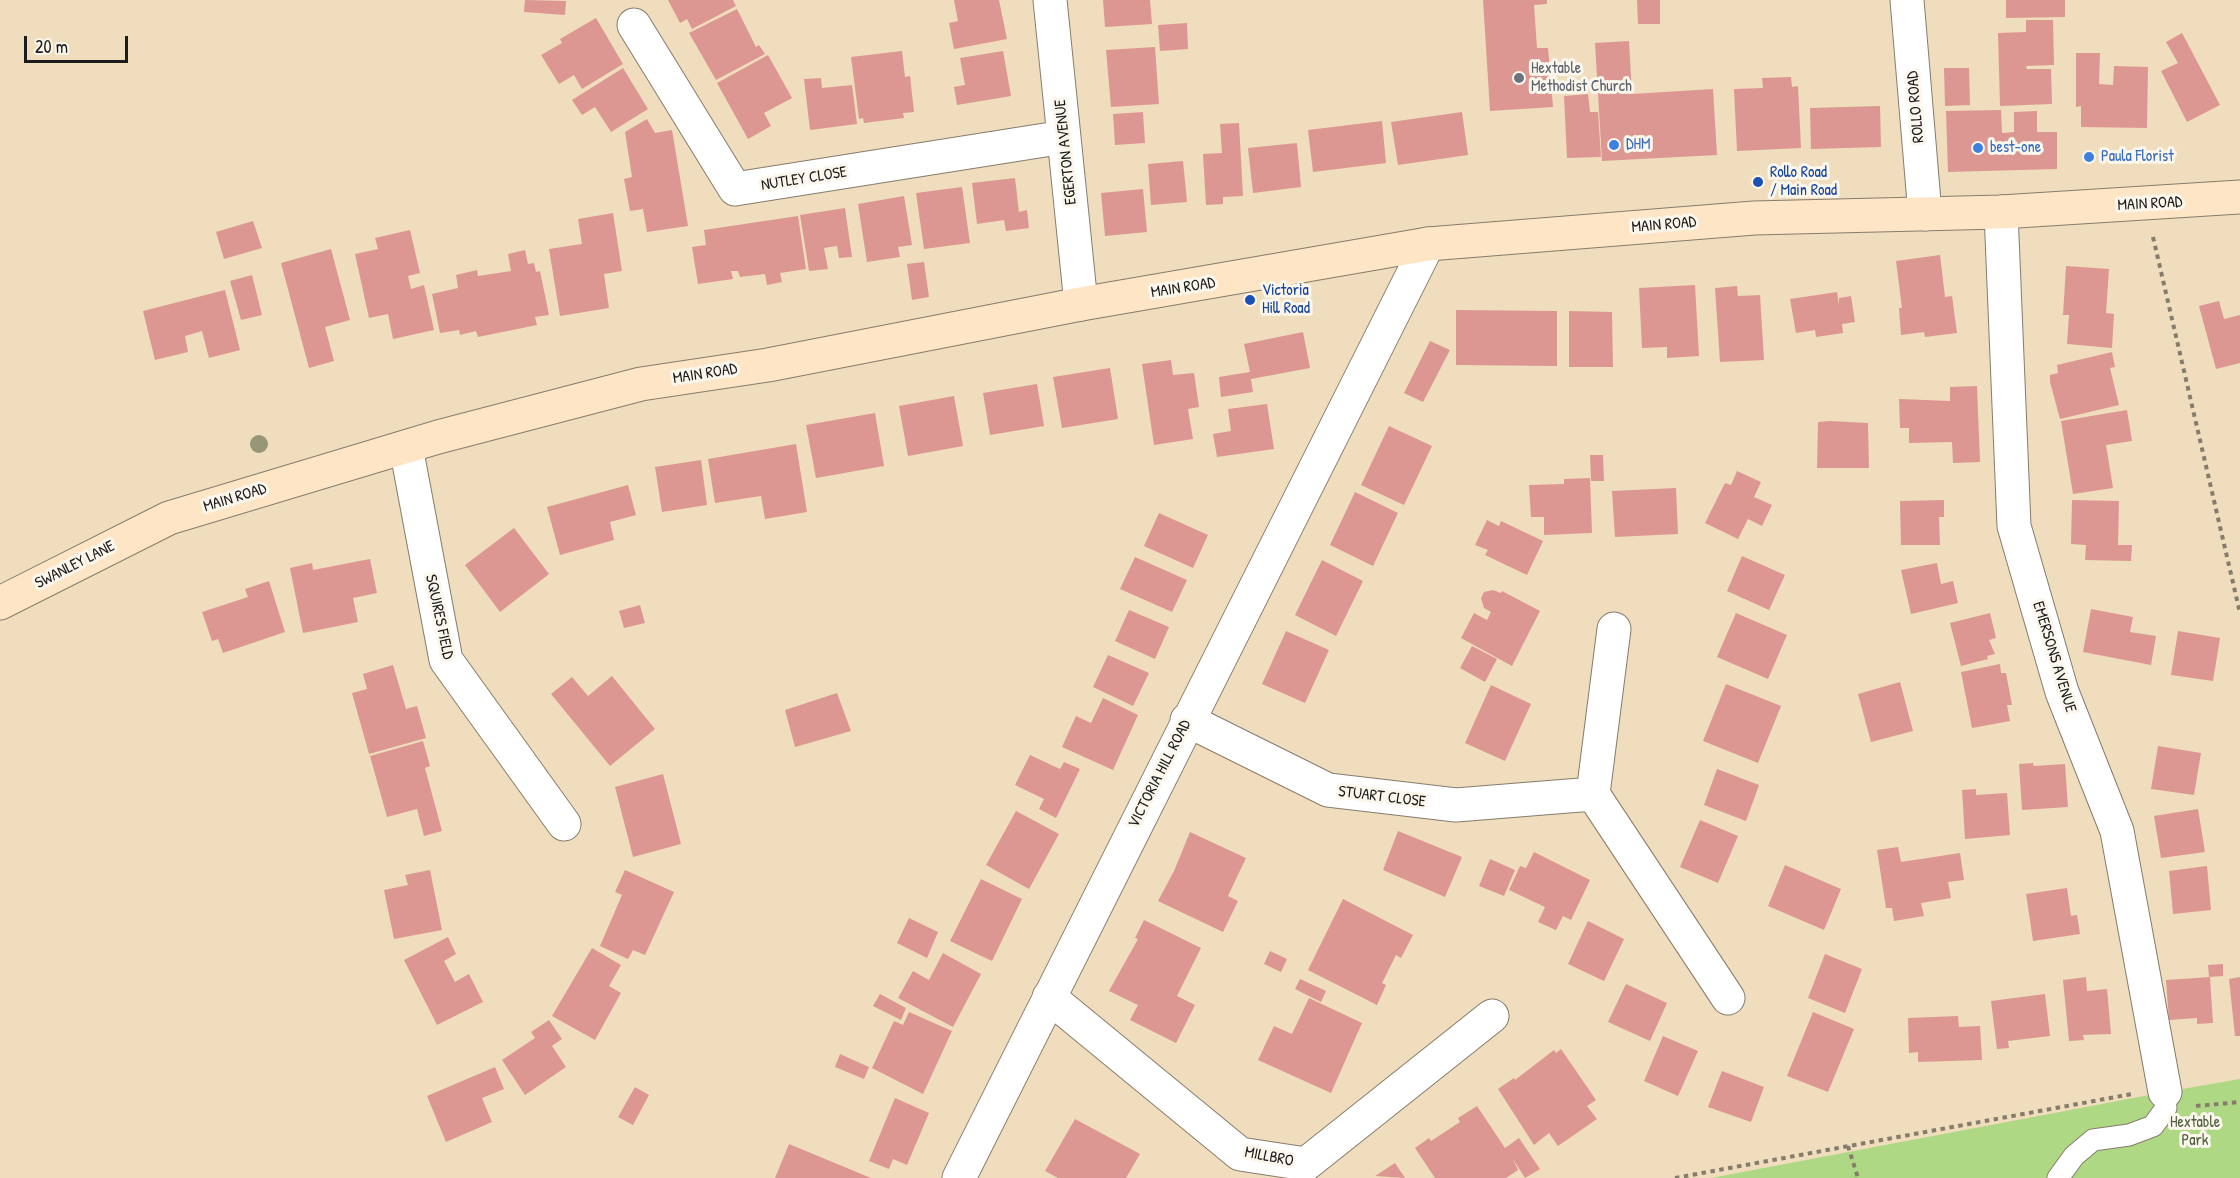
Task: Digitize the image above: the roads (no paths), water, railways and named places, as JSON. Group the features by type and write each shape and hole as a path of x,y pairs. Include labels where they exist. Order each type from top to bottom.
{"main road":[{"name":"MAIN ROAD","path":"149,527 180,515 406,447 641,384 768,365 1082,304 1428,244 1754,218 2001,212 2145,205 2240,197"},
{"name":"SWANLEY LANE","path":"0,603 149,527"}],"street":[{"name":"EGERTON AVENUE","path":"1050,0 1082,304"},
{"name":"ROLLO ROAD","path":"1907,0 1925,214"},
{"name":"NUTLEY CLOSE","path":"634,25 735,189 1064,137"},
{"name":"EMERSONS AVENUE","path":"2001,212 2014,526 2062,692 2117,831 2165,1096"},
{"name":"VICTORIA HILL ROAD","path":"959,1178 1428,244"},
{"name":"SQUIRES FIELD","path":"406,447 446,660 564,824"},
{"path":"1614,628 1593,794 1728,998"},
{"name":"STUART CLOSE","path":"1187,720 1328,790 1456,806 1593,794"},
{"name":"MILLBRO","path":"1048,997 1240,1154 1306,1164 1492,1016"}],"lane":[{"path":"2058,1178 2074,1156 2092,1140 2129,1135 2153,1126 2165,1096"}],"place":[{"name":"Hextable Methodist Church","path":"1519,78"},
{"name":"DHM","path":"1614,145"},
{"name":"best-one","path":"1978,148"},
{"name":"Paula Florist","path":"2089,157"},
{"name":"Rollo Road / Main Road","path":"1758,182"},
{"name":"Victoria Hill Road","path":"1250,300"}],"park label":[{"name":"Hextable Park","path":"2195,1132"}]}
